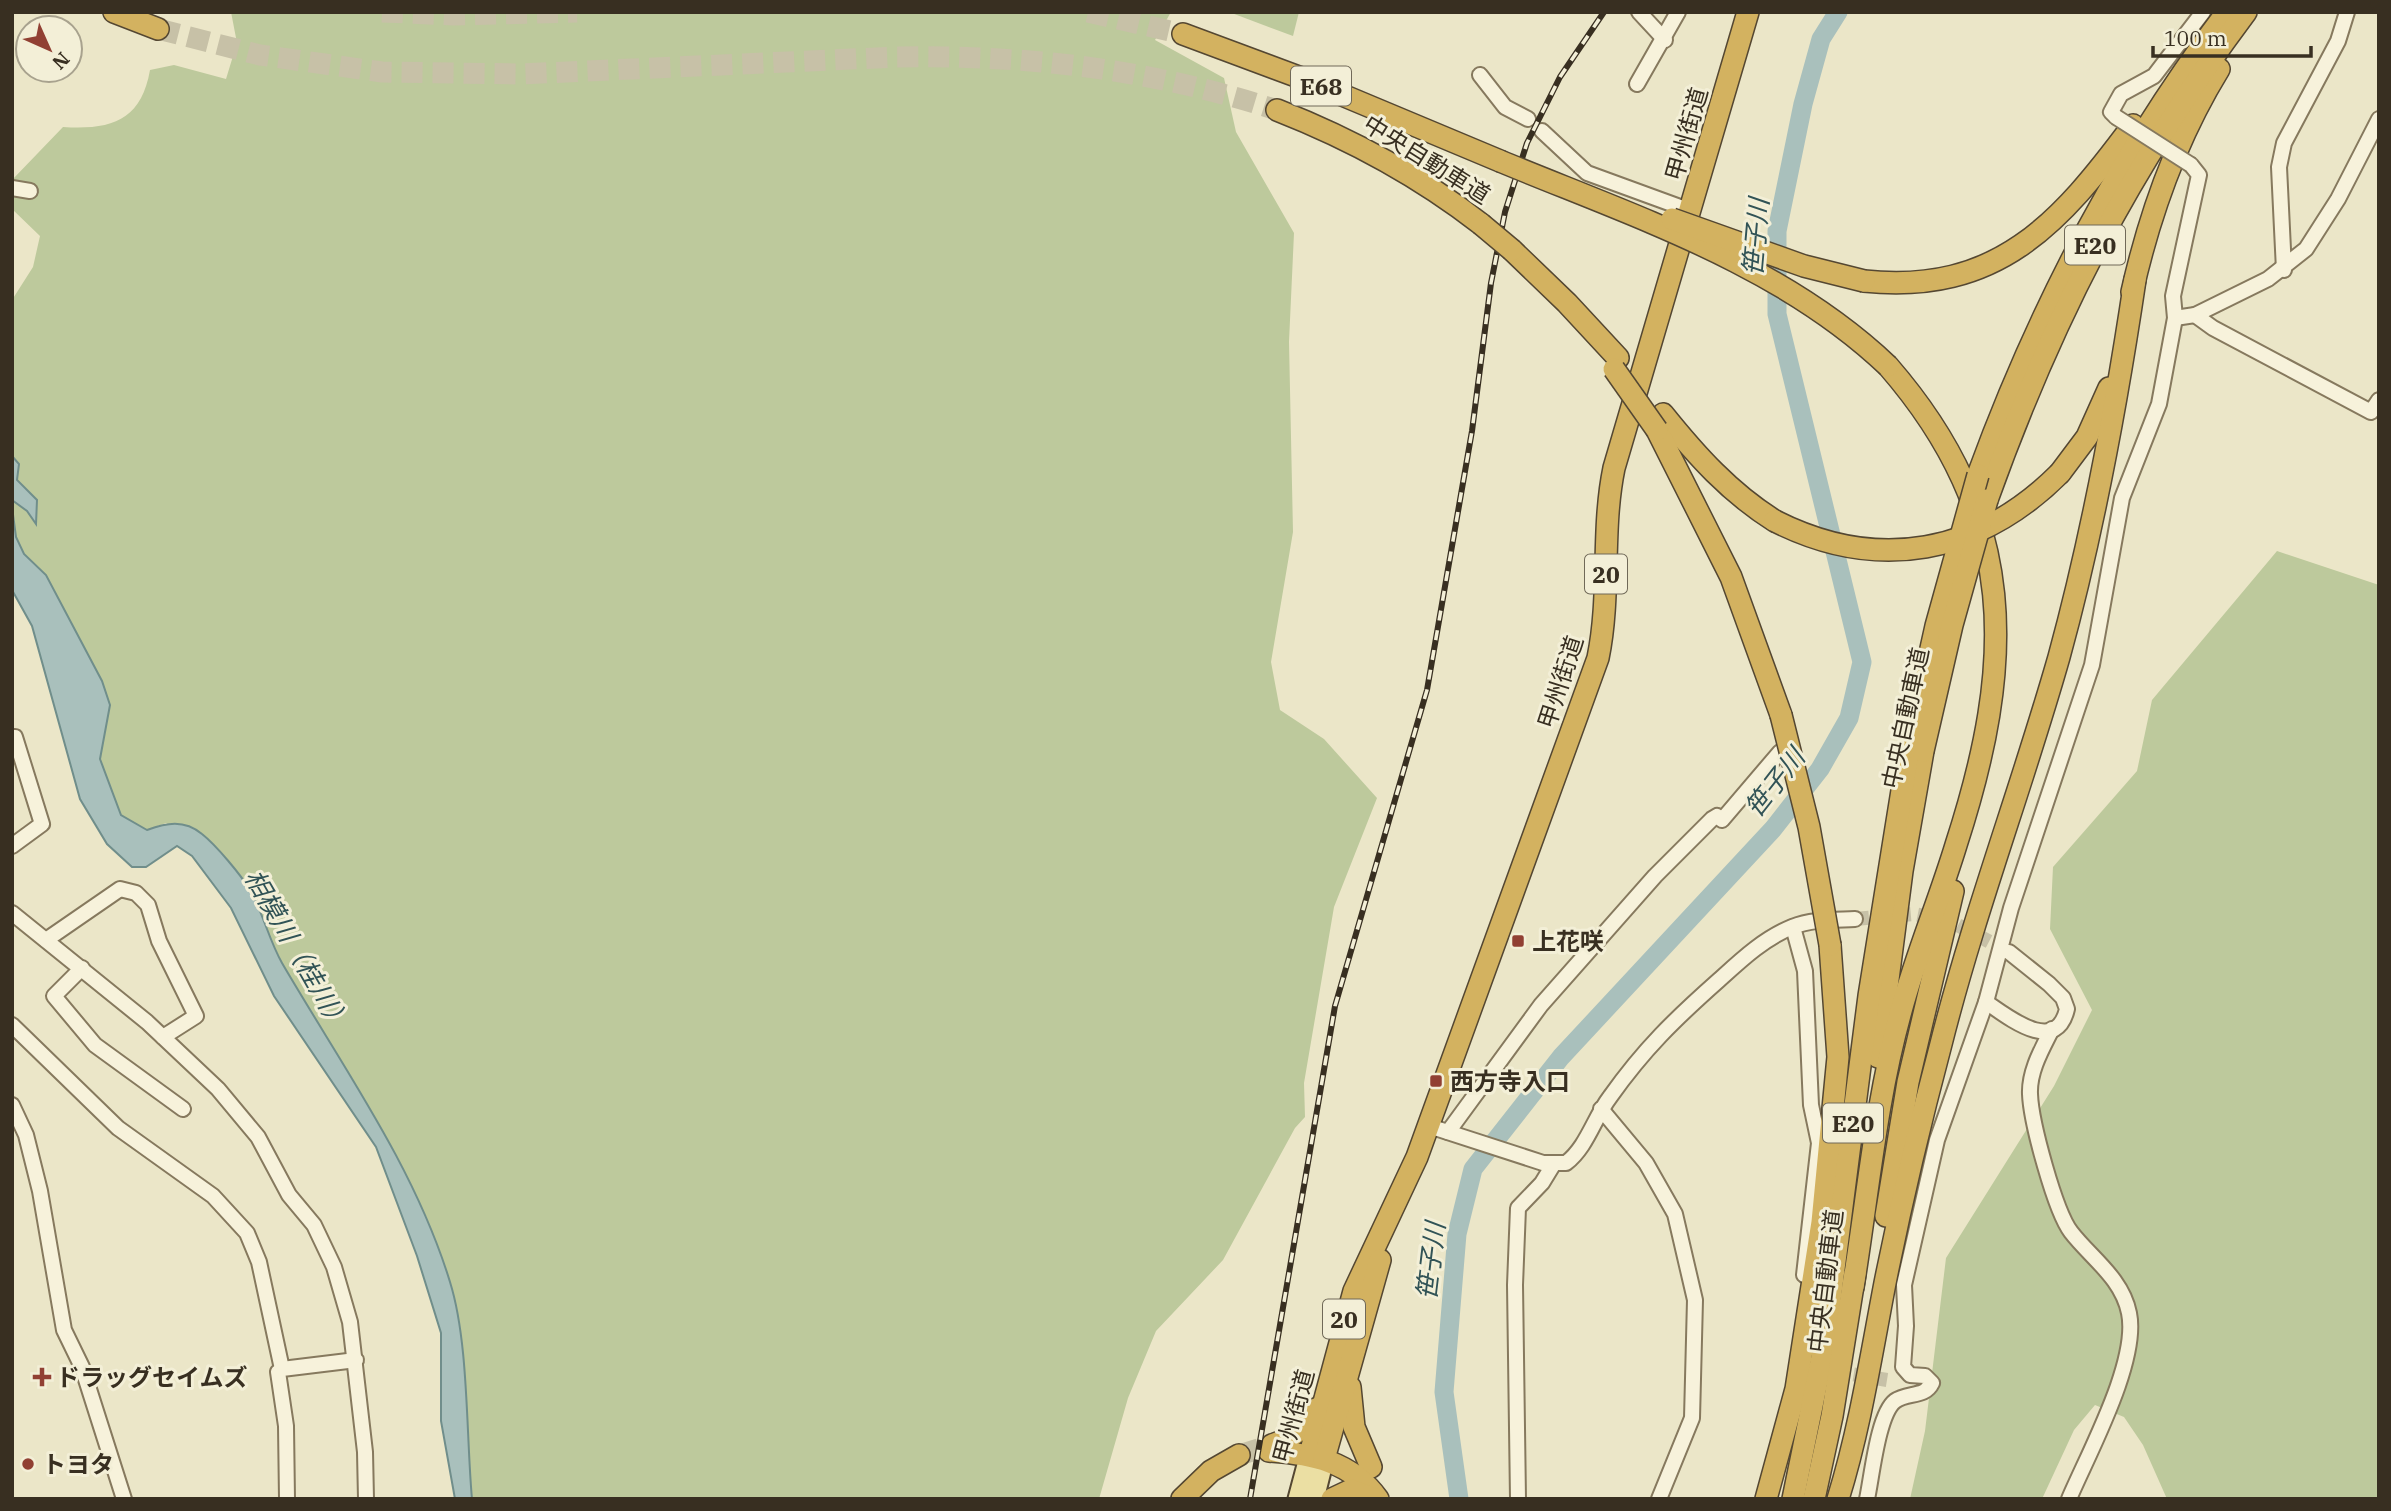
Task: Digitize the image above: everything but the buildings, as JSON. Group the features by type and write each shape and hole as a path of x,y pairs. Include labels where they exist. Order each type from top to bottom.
{"highway":[{"path":"114,12 158,29"},
{"path":"1501,160 1804,266 1864,281 1911,283 1954,275 1997,260 2038,235 2092,180 2217,12"},
{"name":"中央自動車道","path":"1814,1499 1832,1416 1853,1287 1885,993 1916,749 1936,626 1978,475 2021,363 2074,249 2138,140 2227,12"},
{"name":"中央自動車道","path":"1791,1499 1804,1453 1826,1335 1887,870 1916,749 1987,500 2035,372 2088,258 2151,148 2246,12"},
{"path":"1660,422 1726,484 1775,521 1810,537 1846,548 1872,551 1923,548 1947,543 1995,525 2030,502 2060,473 2087,437 2105,400 2159,193 2187,127 2258,12"},
{"name":"甲州街道","path":"1320,1454 1326,1392 1354,1291 1402,1192 1438,1129 1598,658 1605,615 1605,518 1612,478 1691,211 1742,14"},
{"name":"中央自動車道","path":"1183,34 1269,65 1501,160"},
{"name":"中央自動車道","path":"1277,110 1371,151 1429,186 1481,224 1536,273 1616,364 1660,422"},
{"path":"1501,160 1705,248 1777,283 1838,322 1888,366 1933,422 1965,482 1977,512 1993,577 1997,615 1994,694 1979,789 1908,1082 1867,1351 1837,1499"},
{"path":"1837,1499 1861,1409 1901,1205 1941,1042 1962,964 2037,730 2078,585 2109,442 2135,280"},
{"path":"1660,422 1731,577 1781,715 1809,827 1830,945 1837,1012 1836,1098 1814,1283 1786,1432 1766,1499"},
{"path":"1853,1287 1894,1040 1911,976 1970,802 1994,694"},
{"name":"甲州街道","path":"1320,1454 1402,1192"},
{"path":"1363,1316 1350,1391 1350,1409 1357,1441 1393,1499"},
{"path":"1326,1392 1304,1427 1286,1441 1270,1448 1320,1454 1343,1451 1371,1467"},
{"path":"1760,1499 1786,1432"},
{"path":"1320,1454 1354,1473 1376,1499"},
{"path":"1182,1499 1211,1471 1239,1455"},
{"path":"1332,1499 1352,1490 1376,1499"}],"main road":[{"name":"甲州街道","path":"1298,1499 1320,1454"},
{"name":"甲州街道","path":"1314,1499 1320,1454"}],"street":[{"path":"1639,12 1665,40"},
{"path":"1637,84 1665,40 1678,12"},
{"path":"1867,1499 1887,1408 1902,1396 1925,1392 1932,1383 1925,1376 1910,1375 1903,1367 1906,1326 1904,1285 1937,1140 1986,1002 2011,908 2092,666 2122,498 2159,404 2175,318 2173,296 2199,176 2191,165 2110,112 2121,94 2154,76 2203,12"},
{"path":"2284,270 2279,167 2284,143 2338,41 2347,12"},
{"path":"1480,75 1505,107 1528,119"},
{"path":"2175,318 2195,315 2284,270 2306,249 2379,119"},
{"path":"1542,131 1587,173 1691,211"},
{"path":"12,188 30,191"},
{"path":"2195,315 2213,328 2371,412 2379,400"},
{"path":"12,737 15,737 42,824 12,846"},
{"path":"1780,752 1722,820 1717,816 1712,819 1655,876 1541,1004 1438,1129 1548,1164 1573,1157 1601,1109 1641,1053 1666,1027 1746,956 1770,938 1793,927 1813,921 1855,919"},
{"path":"46,940 120,890 135,893 148,905 159,941 196,1016 163,1037"},
{"path":"12,914 82,968 163,1037 240,1112 258,1137 289,1195 325,1243 344,1298 356,1360 366,1499"},
{"path":"1793,927 1805,971 1811,1105 1819,1143 1801,1297"},
{"path":"1986,1002 2022,1026 2038,1032 2052,1030 2065,1021 2067,1009 2063,998 2009,952"},
{"path":"82,968 54,996 95,1045 183,1109"},
{"path":"12,1025 110,1120 213,1196 247,1233 259,1262 282,1368"},
{"path":"2052,1030 2036,1061 2030,1094 2053,1195 2068,1229 2120,1289 2129,1313 2131,1341 2124,1368 2069,1499"},
{"path":"12,1105 26,1135 40,1191 64,1329 82,1367 124,1499"},
{"path":"1601,1109 1646,1163 1675,1214 1695,1300 1692,1418 1659,1499"},
{"path":"1518,1499 1515,1285 1518,1208 1542,1182 1548,1164"},
{"path":"286,1499 286,1426 278,1372 282,1368 356,1360"}],"green space":[{"path":"231,12 1171,12 1155,40 1224,78 1236,132 1294,233 1289,342 1293,532 1271,662 1280,710 1324,739 1377,798 1334,907 1304,1083 1305,1117 1295,1128 1223,1260 1156,1331 1128,1398 1099,1499 472,1499 464,1365 451,1285 426,1216 366,1103 280,959 249,889 166,823 147,830 121,815 100,759 110,705 102,681 46,575 24,554 16,537 12,500 27,511 17,480 19,464 12,456 12,300 33,267 40,236 12,209 12,180 63,127 96,127 121,119 139,101 150,70 174,65 226,79 237,43"},
{"path":"1229,12 1299,12 1293,36"},
{"path":"2277,551 2379,585 2379,1499 2167,1499 2143,1445 2124,1417 2095,1405 2074,1430 2042,1499 1910,1499 1925,1431 1946,1258 2054,1086 2092,1010 2050,929 2053,867 2137,771 2152,700"}],"water":[{"path":"12,456 19,464 17,480 37,500 36,524 27,511 12,500"},
{"path":"12,507 16,537 24,554 46,575 102,681 110,705 100,759 121,815 147,830 175,824 195,829 214,845 241,876 255,899 282,963 375,1118 417,1198 450,1282 461,1332 472,1499 455,1499 441,1421 441,1333 417,1256 376,1147 274,996 231,908 192,856 177,846 146,867 132,867 107,844 80,799 32,626 12,590"}],"waterway":[{"name":"笹子川","path":"1459,1499 1444,1392 1457,1234 1473,1169 1561,1057 1773,829 1820,769 1849,718 1862,662 1777,314 1777,231 1803,104 1821,39 1838,12"}],"tunnel":[{"path":"382,12 454,15 577,12"},
{"path":"1088,12 1183,34"},
{"path":"158,29 260,55 382,72 521,74 897,57 1043,62 1090,67 1183,84 1277,110"},
{"path":"1855,919 1914,914 1950,921 2009,952"},
{"path":"1833,1371 1887,1380"},
{"path":"1239,1455 1272,1445"}],"railway":[{"path":"1250,1499 1335,1006 1427,690 1472,431 1491,283 1505,212 1527,143 1560,77 1604,12"}],"place":[{"name":"上花咲","path":"1518,941"},
{"name":"西方寺入口","path":"1436,1081"},
{"name":"ドラッグセイムズ","path":"42,1377"},
{"name":"トヨタ","path":"28,1464"}],"water label":[{"name":"相模川（桂川）","path":"298,950"}]}
